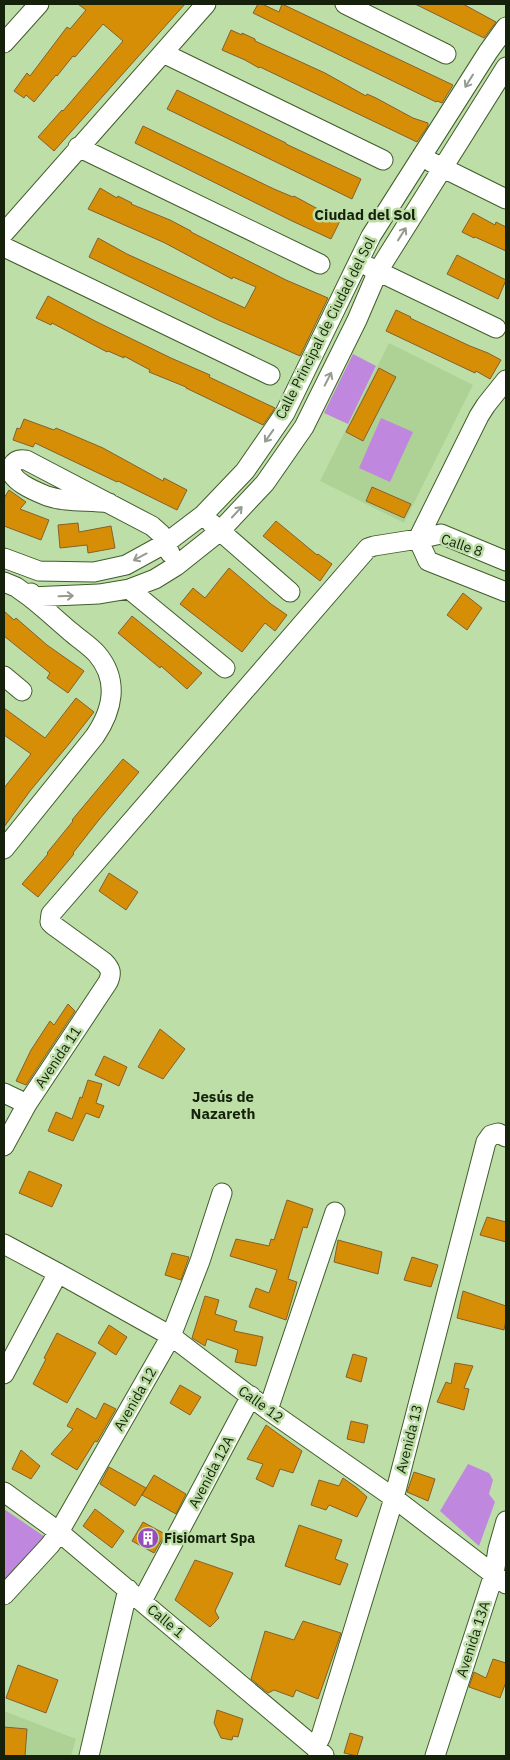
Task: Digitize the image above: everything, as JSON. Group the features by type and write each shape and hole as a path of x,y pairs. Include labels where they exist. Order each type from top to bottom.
{"street":[{"path":"4,40 39,4"},
{"path":"4,233 206,4"},
{"path":"344,4 446,54"},
{"name":"Calle Principal de Ciudad del Sol","path":"4,558 39,571 94,572 126,565 166,544 203,515 245,471 285,413 371,236 488,52 506,27"},
{"path":"163,52 384,160"},
{"path":"488,52 506,62"},
{"name":"Calle Principal de Ciudad del Sol","path":"30,597 99,594 129,589 155,579 176,566 220,531 265,482 304,427 357,320 378,272 506,67"},
{"path":"78,147 320,264"},
{"path":"422,157 506,199"},
{"path":"4,248 270,376"},
{"path":"358,262 496,328"},
{"path":"506,380 479,416 418,539 428,561 506,592"},
{"path":"109,503 68,501 48,496 16,480 12,474 12,466 17,461 26,460 109,503 152,526 161,534 176,566"},
{"path":"245,471 265,482"},
{"path":"29,488 56,476"},
{"path":"203,515 290,592"},
{"name":"Calle 8","path":"109,967 53,925 50,922 51,914 368,548 441,534 506,561"},
{"path":"30,597 39,571"},
{"path":"4,582 16,587 30,597 97,655 105,668 111,692 110,705 105,721 95,736 4,849"},
{"path":"129,589 225,668"},
{"path":"4,676 22,691"},
{"name":"Avenida 11","path":"4,1146 27,1104 108,982 111,974 109,967"},
{"path":"4,1093 27,1104"},
{"name":"Avenida 13","path":"320,1752 321,1736 394,1498 486,1142 491,1135 502,1135"},
{"name":"Avenida 12","path":"4,1595 50,1545 59,1532 170,1336 200,1261 222,1193"},
{"path":"268,1410 335,1212"},
{"name":"Calle 12","path":"4,1244 170,1336 268,1410 394,1498 500,1579"},
{"path":"4,1374 58,1273"},
{"name":"Avenida 12A","path":"142,1601 251,1396"},
{"name":"Calle 1","path":"4,1492 59,1532 128,1588 320,1752"},
{"name":"Avenida 13A","path":"435,1756 500,1579 498,1549 506,1521"},
{"path":"89,1756 128,1588"}],"shaded area":[{"path":"389,343 473,385 404,523 320,481"},
{"path":"353,354 376,366 348,424 324,413"},
{"path":"381,418 413,432 390,482 359,468"},
{"path":"468,1464 489,1473 493,1480 489,1494 495,1502 479,1546 440,1511"},
{"path":"4,1509 51,1541 4,1583"},
{"path":"4,1711 76,1739 71,1756 4,1756"}],"building":[{"path":"78,4 185,4 54,151 38,137 123,41 103,24 34,102 26,95 24,98 14,91 27,73 30,76 67,27 70,29 86,10"},
{"path":"258,4 279,12 282,4 453,85 442,103 436,102 253,13"},
{"path":"415,4 463,4 496,22 484,38"},
{"path":"231,30 255,39 255,41 325,73 366,96 367,94 413,118 428,123 428,126 417,142 222,50"},
{"path":"177,90 361,179 352,199 167,109"},
{"path":"143,126 274,189 294,196 340,221 331,239 135,143"},
{"path":"100,188 117,198 118,196 131,204 170,220 286,280 328,298 300,356 218,320 89,257 98,238 127,254 245,308 256,287 233,277 232,279 165,243 88,209"},
{"path":"473,213 495,225 496,222 506,227 506,251 462,232"},
{"path":"457,255 506,280 498,299 447,274"},
{"path":"48,296 97,322 275,408 263,425 186,387 149,372 150,370 124,356 124,358 107,352 52,323 51,325 36,318"},
{"path":"396,310 501,360 490,379 386,331"},
{"path":"379,368 396,377 363,441 346,432"},
{"path":"24,419 54,430 56,428 103,448 163,481 164,478 187,490 177,510 35,443 33,447 13,440 17,428 20,429"},
{"path":"372,487 411,504 404,518 366,501"},
{"path":"9,490 26,502 20,509 49,520 41,540 4,526 4,498"},
{"path":"276,521 317,555 332,564 320,581 263,536"},
{"path":"78,523 79,532 111,526 115,548 88,553 87,545 60,548 58,525"},
{"path":"229,568 271,604 287,615 275,631 265,623 242,652 180,604 193,588 205,598"},
{"path":"463,593 482,608 467,630 447,615"},
{"path":"4,611 14,620 16,618 47,645 84,671 68,693 47,678 50,673 4,636"},
{"path":"132,616 202,673 187,689 118,633"},
{"path":"76,698 94,712 30,791 4,827 4,788 31,754 4,735 4,708 45,738"},
{"path":"123,759 139,772 38,897 22,884"},
{"path":"109,873 138,892 126,910 99,891"},
{"path":"68,1004 75,1011 26,1085 16,1081 31,1050 50,1021 54,1025"},
{"path":"160,1029 185,1049 163,1079 138,1067"},
{"path":"104,1056 127,1067 119,1086 95,1075"},
{"path":"88,1080 102,1084 96,1103 104,1106 99,1118 86,1113 73,1141 48,1131 56,1112 72,1119"},
{"path":"29,1171 62,1185 52,1207 19,1193"},
{"path":"287,1200 313,1209 307,1228 303,1227 288,1279 297,1282 286,1320 249,1307 256,1288 269,1293 277,1270 230,1256 236,1239 269,1246 271,1239 274,1240"},
{"path":"487,1217 506,1222 506,1242 480,1235"},
{"path":"338,1240 382,1252 378,1274 334,1262"},
{"path":"172,1253 189,1257 181,1280 165,1275"},
{"path":"412,1257 438,1265 431,1287 404,1280"},
{"path":"463,1291 506,1306 504,1330 457,1318"},
{"path":"205,1296 219,1300 215,1314 237,1321 234,1331 263,1337 256,1366 235,1362 238,1350 207,1339 205,1346 192,1338"},
{"path":"109,1325 127,1337 116,1355 98,1343"},
{"path":"57,1333 96,1353 67,1403 33,1384"},
{"path":"353,1354 367,1358 361,1382 346,1377"},
{"path":"455,1363 473,1366 464,1388 469,1389 464,1410 437,1402 446,1382 451,1384"},
{"path":"180,1385 201,1397 190,1415 170,1403"},
{"path":"104,1403 116,1409 97,1442 95,1441 77,1470 51,1454 73,1429 67,1426 77,1408 96,1419"},
{"path":"351,1421 368,1425 364,1443 347,1439"},
{"path":"266,1425 302,1451 293,1473 280,1469 273,1487 256,1479 263,1464 247,1459"},
{"path":"21,1450 40,1466 31,1479 12,1469"},
{"path":"109,1467 146,1488 135,1506 100,1484"},
{"path":"414,1472 435,1479 428,1501 407,1492"},
{"path":"154,1475 186,1494 176,1514 142,1495"},
{"path":"343,1478 367,1497 357,1517 329,1505 326,1510 311,1505 319,1480 339,1486"},
{"path":"95,1509 124,1531 112,1548 83,1526"},
{"name":"Fisiomart Spa","path":"143,1522 165,1534 154,1553 132,1541"},
{"path":"299,1525 342,1540 335,1559 348,1564 340,1585 285,1566"},
{"path":"195,1560 233,1573 215,1611 219,1618 210,1627 175,1600"},
{"path":"303,1621 341,1633 318,1699 296,1690 293,1697 274,1690 268,1693 251,1679 265,1631 294,1640"},
{"path":"493,1659 506,1663 506,1682 500,1698 469,1687 474,1672 486,1678"},
{"path":"18,1665 58,1680 46,1713 6,1698"},
{"path":"217,1710 243,1719 238,1737 233,1736 232,1740 221,1738 214,1723"},
{"path":"4,1727 27,1729 25,1756 4,1756"},
{"path":"350,1733 363,1737 357,1756 344,1753"}],"place":[{"name":"Fisiomart Spa","path":"148,1538"}],"district":[{"name":"Ciudad del Sol","path":"365,215"},
{"name":"Jesús de Nazareth","path":"223,1106"}]}
